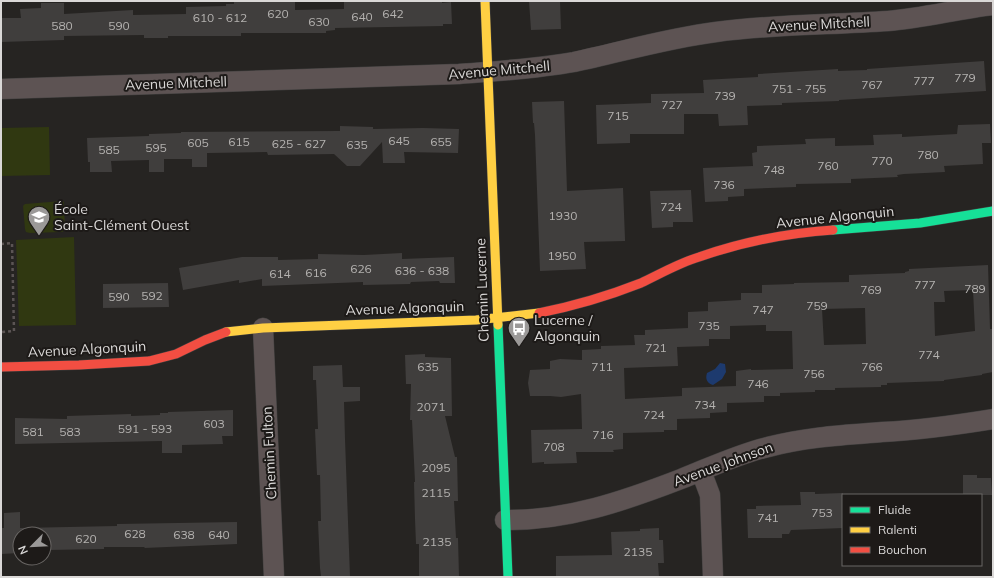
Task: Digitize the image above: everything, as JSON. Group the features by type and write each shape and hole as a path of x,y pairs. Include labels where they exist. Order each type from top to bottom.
{"street":[{"name":"Chemin Lucerne","path":"485,1 508,577"},
{"name":"Avenue Mitchell","path":"1,89 454,74 536,68 574,62 671,39 716,32 759,27 849,24 936,14 993,5"},
{"name":"Avenue Algonquin","path":"1,367 86,365 149,361 176,354 228,331 263,328 497,318 528,315 577,305 627,288 698,257 754,241 817,230 920,223 993,211"},
{"name":"Chemin Fulton","path":"263,328 274,577"},
{"name":"Avenue Johnson","path":"505,520 537,519 587,510 614,503 647,492 752,451 801,440 921,429 993,419"},
{"path":"701,470 710,495 714,577"}],"path":[{"path":"1,244 12,243 14,331 1,332"}],"green space":[{"path":"49,127 50,175 1,176 1,128"},
{"path":"64,202 65,230 62,232 26,232 23,206 25,204"},
{"path":"74,237 76,325 19,326 16,240"}],"water":[{"path":"720,363 725,364 726,372 722,379 713,385 707,380 707,373 715,369"}],"building":[{"path":"234,1 295,1 295,10 344,9 344,1 442,1 442,3 451,2 452,24 443,24 443,26 335,28 335,30 326,31 326,33 241,33 241,36 168,36 168,38 144,38 144,35 64,36 64,40 1,42 1,18 21,18 20,9 41,8 41,3 64,3 64,14 133,10 133,15 186,14 186,7 226,6 226,4 234,4"},
{"path":"529,1 560,1 561,29 531,30"},
{"path":"984,61 986,91 747,106 748,125 719,126 718,114 684,114 684,134 630,134 630,143 597,144 596,105 651,103 651,94 704,93 703,80 758,77 758,74 838,69 838,71 867,70"},
{"path":"564,101 567,191 623,188 625,241 584,242 586,269 540,271 535,135 532,102"},
{"path":"990,124 991,143 982,143 983,164 944,166 945,172 904,174 897,175 898,177 851,179 851,183 796,184 796,187 744,189 744,196 728,197 728,201 705,202 703,168 753,166 752,153 757,152 757,146 806,144 805,139 835,138 835,146 874,145 873,135 902,134 902,137 957,134 958,125"},
{"path":"340,126 373,127 373,129 459,129 458,153 404,152 405,163 383,163 382,142 360,166 347,166 334,154 268,155 267,152 207,153 207,167 192,167 192,159 164,159 164,172 149,172 149,160 111,161 112,172 90,172 90,162 88,162 87,138 149,136 149,134 181,132 340,131"},
{"path":"691,190 693,222 673,222 673,227 652,228 650,191"},
{"path":"402,253 402,259 454,257 455,283 440,283 439,281 411,282 410,284 363,285 363,282 262,286 262,279 239,283 239,280 183,290 179,268 242,257 278,257 278,260 318,259 318,254 364,255"},
{"path":"988,265 990,329 993,329 993,372 944,381 887,383 887,385 881,385 881,387 835,388 835,390 815,390 815,392 780,393 780,396 764,396 764,402 727,403 727,412 710,413 710,418 677,419 677,430 664,430 664,432 623,433 623,449 613,450 614,452 576,452 577,463 532,463 531,430 582,429 581,394 561,397 530,396 528,383 530,370 550,369 550,361 560,359 582,360 582,350 601,349 601,346 635,345 634,335 645,335 645,330 688,328 688,312 708,311 708,302 741,300 741,293 762,293 762,285 849,282 849,275 905,273 909,271 909,269","holes":["973,290 975,331 935,336 934,302 945,302 944,291","865,308 866,344 824,345 822,309","766,325 766,331 792,331 793,369 751,369 736,371 736,386 682,388 682,396 625,399 624,368 678,366 677,347 709,346 709,339 730,339 730,326"]},
{"path":"168,283 169,307 103,308 103,284"},
{"path":"425,354 425,357 451,358 452,416 445,416 455,457 457,457 458,501 454,501 456,538 458,538 459,577 419,577 419,544 416,544 412,420 410,420 411,384 406,384 405,355"},
{"path":"342,365 343,387 360,387 360,401 344,402 350,577 324,577 321,576 320,568 318,521 321,521 320,475 317,475 315,429 318,429 316,380 313,380 313,366"},
{"path":"233,410 233,436 222,436 223,444 182,445 182,453 162,453 162,441 15,444 15,418 67,419 67,416 131,414 131,416 160,415 160,413 168,412"},
{"path":"963,475 977,475 977,478 991,478 992,495 963,494"},
{"path":"800,492 815,492 815,494 843,493 842,528 791,530 789,534 782,534 782,538 748,538 747,509 756,509 756,506 801,505"},
{"path":"20,512 20,526 12,526 12,553 1,554 1,528 4,528 4,513"},
{"path":"237,522 237,544 144,548 145,547 104,547 104,549 52,550 52,527 117,526 117,524"},
{"path":"659,528 659,540 663,540 664,563 658,563 659,577 556,577 556,556 612,555 611,532 640,531 640,529"}],"traffic: fast":[{"path":"833,230 920,223 993,211"},
{"path":"498,325 508,577"}],"traffic: slow":[{"path":"485,1 498,325"},
{"path":"226,332 263,328 476,320 539,313"}],"traffic: jam":[{"path":"539,313 578,304 616,292 641,283 684,262 732,247 799,233 833,230"},
{"path":"1,367 149,361 176,354 226,332"}],"place":[{"name":"École Saint-Clément Ouest","path":"39,236"},
{"name":"Lucerne / Algonquin","path":"519,348"}]}
